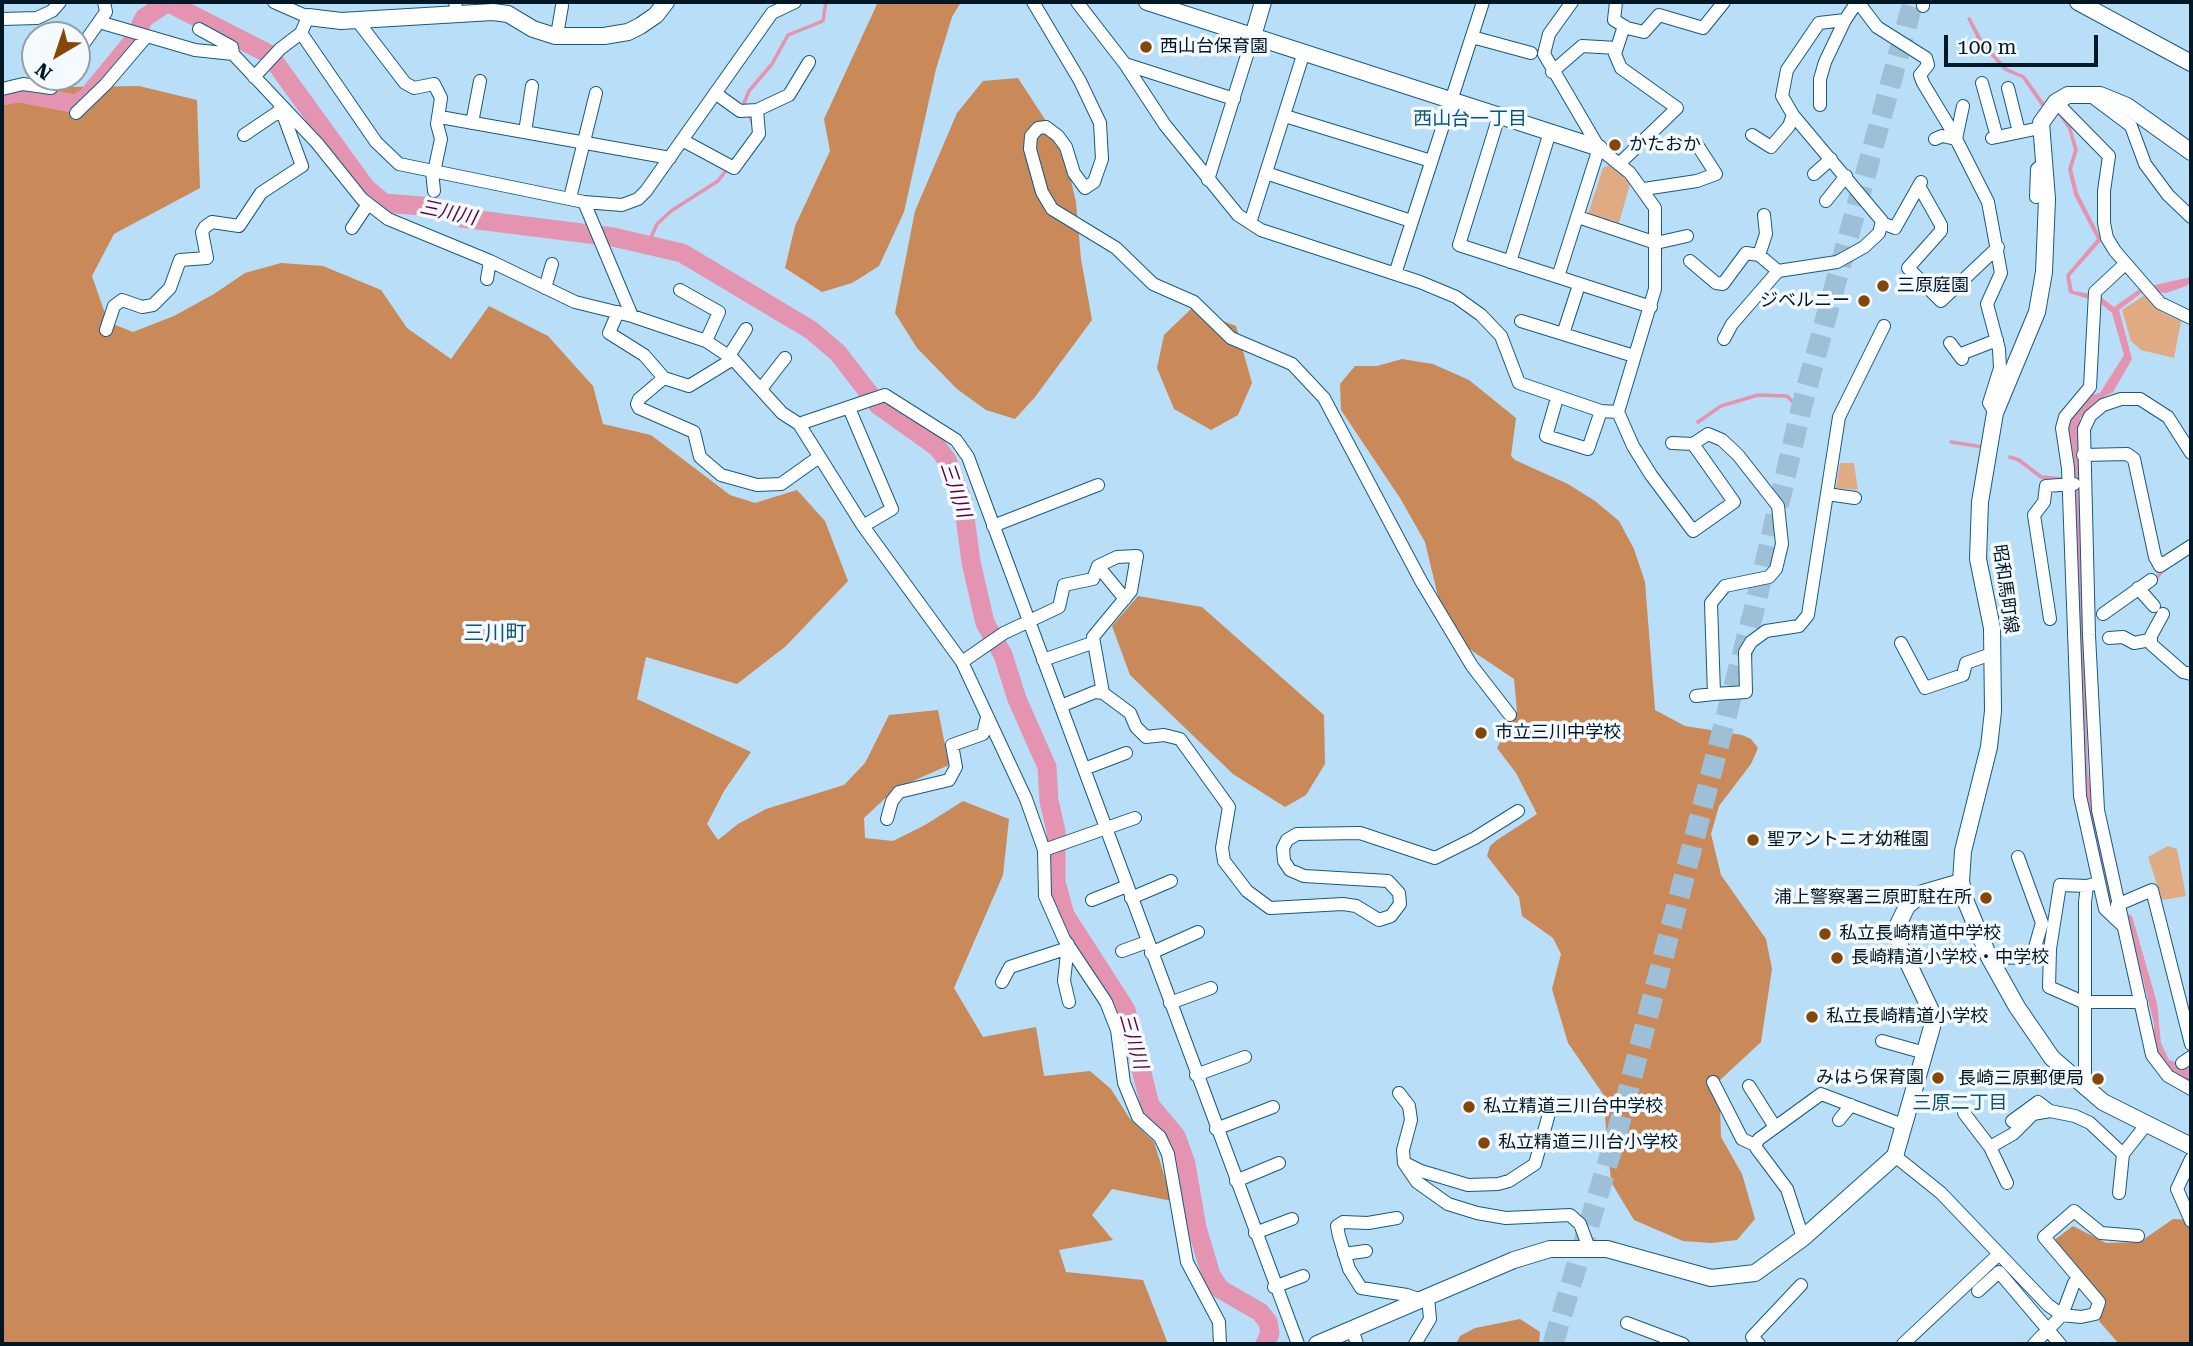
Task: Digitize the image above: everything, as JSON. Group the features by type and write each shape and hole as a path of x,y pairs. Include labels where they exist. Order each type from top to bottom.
{"street":[{"path":"2,19 37,18 52,11 60,2"},
{"path":"91,33 106,12 104,2"},
{"path":"274,2 308,16 356,19 456,7 508,14 533,29 557,36 628,32 656,15 666,2"},
{"path":"301,33 390,158 398,164 584,202 622,205 638,199 772,13 795,2"},
{"path":"1033,2 1080,81 1100,123 1102,159 1094,182 1085,188 1074,173 1066,147 1059,136 1046,128 1038,128 1031,136 1030,149 1042,192 1052,209 1116,248 1153,284 1194,302 1231,338 1292,364 1324,398 1421,581 1472,666 1510,715"},
{"path":"1077,2 1208,180 1229,206 1250,223 1261,230 1444,292 1468,304 1501,336 1519,383 1601,411 1618,412"},
{"path":"1147,2 1600,148"},
{"path":"1208,180 1263,2"},
{"path":"1395,274 1483,2"},
{"path":"1572,2 1544,43 1544,54 1552,72 1600,148 1619,163 1644,190 1655,208 1657,270 1651,307 1618,412 1633,446 1651,475 1693,531 1734,502 1693,444"},
{"path":"1616,2 1614,20 1644,32 1660,15 1703,28 1724,2"},
{"path":"1820,105 1820,79 1844,20 1858,2 1877,27 1926,58 1928,65 1920,77 1988,202 1998,247 2001,274 1987,304 1997,340 2000,368 1989,403 1995,413"},
{"path":"2078,2 2191,62"},
{"path":"557,36 562,6"},
{"path":"259,72 280,49 301,33 308,16"},
{"path":"356,19 409,87 434,84 441,98 437,124 441,139 433,171 434,191"},
{"path":"1844,20 1819,23 1792,61 1782,89 1784,102 1882,223 1895,228 1921,183 1941,225 1941,231 1908,268 1941,300 1998,247"},
{"path":"99,22 195,50 233,54 259,72 280,106 368,204 388,219 489,261 575,302 632,316 706,341 731,358 782,413 799,424 863,526 962,662 1036,822 1045,850 1045,896 1063,947 1064,981 1069,1002"},
{"path":"1619,163 1677,108 1621,68 1615,54 1624,26"},
{"path":"199,29 232,47 233,54"},
{"path":"76,113 106,85 145,36"},
{"path":"1472,37 1531,53"},
{"path":"1552,72 1582,46 1617,48"},
{"path":"1250,223 1304,52"},
{"path":"749,111 789,95 809,62"},
{"path":"1125,64 1234,100"},
{"path":"472,123 480,81"},
{"path":"1982,83 1994,137 2040,128 2056,102 2068,94 2086,92 2127,106 2191,152"},
{"path":"2,89 21,84"},
{"path":"525,132 532,86"},
{"path":"2008,88 2019,132"},
{"path":"2086,92 2131,126 2145,164 2168,195 2191,217"},
{"path":"570,198 596,93"},
{"path":"682,140 728,166 759,134 749,111 715,93"},
{"path":"2056,102 2109,156 2104,191 2107,238 2125,264 2160,303 2191,318"},
{"path":"244,135 280,106"},
{"path":"106,330 114,306 122,300 148,308 170,288 180,260 207,258 202,232 205,227 212,222 239,226 261,193 302,166 280,106"},
{"path":"1956,139 1963,106"},
{"path":"1752,135 1770,147 1789,126 1793,115"},
{"path":"1285,116 1431,161"},
{"path":"1499,116 1459,245 1651,307"},
{"path":"439,117 670,158"},
{"name":"昭和馬町線","path":"2040,128 2047,199 2044,272 2037,312 1995,413 1980,502 1978,559 1992,628 1993,711 1989,747 1963,851 1961,882 1969,911 1989,957 2039,1042 2061,1068 2085,1088 2146,1125 2191,1146"},
{"path":"1510,262 1550,132"},
{"path":"1935,139 1942,135 1956,139"},
{"path":"1644,190 1697,181 1716,174 1696,142"},
{"path":"1558,277 1600,148"},
{"path":"1814,174 1831,159"},
{"path":"2036,197 2037,169 2043,164"},
{"path":"1266,173 1411,221"},
{"path":"1826,201 1846,176"},
{"path":"584,202 632,316"},
{"path":"352,228 368,204"},
{"path":"1690,261 1716,283 1723,284 1746,252 1766,234 1764,215"},
{"path":"1578,218 1656,243 1687,236"},
{"path":"1724,339 1732,324 1778,271 1845,258 1874,240 1882,223"},
{"path":"1746,252 1778,271"},
{"path":"487,279 489,261"},
{"path":"545,288 552,264"},
{"path":"2085,1088 2083,1002 2093,884 2080,796 2069,484 2062,428 2065,416 2090,387 2095,292 2125,264"},
{"path":"1563,334 1579,285"},
{"path":"680,290 719,313 706,341"},
{"path":"618,312 609,333 644,355 664,378 689,386 731,358 746,329"},
{"path":"1521,321 1634,356"},
{"path":"1696,696 1746,692 1745,652 1751,642 1766,631 1799,626 1808,615 1839,417 1884,326"},
{"path":"1950,343 1961,357 1997,340"},
{"path":"761,388 785,358"},
{"path":"664,378 639,398 639,408 694,432 700,457 721,475 757,485 781,484 819,457"},
{"path":"799,424 884,395 956,440 968,457 1274,1287 1298,1344"},
{"path":"1557,398 1546,436 1588,449 1601,411"},
{"path":"2191,453 2160,409 2131,398 2103,405 2090,416 2084,429 2088,619 2098,810 2152,1055 2168,1076 2191,1089"},
{"path":"855,405 892,509 863,526"},
{"path":"1672,443 1693,444 1708,434 1722,440 1778,506 1780,559 1772,574 1725,586 1712,599 1714,694"},
{"path":"2083,455 2127,454 2134,459 2155,557 2160,566 2191,546"},
{"path":"993,526 1098,485"},
{"path":"2050,619 2035,515 2044,502 2046,486 2085,485"},
{"path":"1828,494 1855,498"},
{"path":"962,662 1004,633 1059,607 1064,585 1093,579 1098,566 1116,557 1137,556 1131,591 1093,638 1103,693"},
{"path":"1098,566 1125,599"},
{"path":"2103,614 2151,580"},
{"path":"2138,588 2159,610 2150,640"},
{"path":"2073,619 2088,619"},
{"path":"2109,638 2123,637 2134,643 2150,640"},
{"path":"2150,640 2183,672 2191,674"},
{"path":"1901,643 1925,688 1964,675 1966,663 1994,653"},
{"path":"1043,660 1089,644"},
{"path":"1061,706 1095,692 1103,693 1130,713 1136,727 1146,737 1180,739 1229,807 1222,848 1224,861 1247,891 1270,908 1343,904 1356,906 1379,920 1391,916 1400,904 1399,893 1388,881 1304,876 1290,870 1284,862 1283,848 1289,837 1297,834 1360,833 1435,858 1475,838 1518,811"},
{"path":"887,819 892,802 899,792 949,780 955,774 952,745 983,734 987,717"},
{"path":"1084,769 1126,753"},
{"path":"1045,850 1135,818"},
{"path":"1989,957 2028,958 2033,954 2042,923 2018,857"},
{"path":"1092,900 1171,881"},
{"path":"1317,1344 1355,1337 1425,1299 1514,1260 1550,1249 1607,1250 1711,1278 1755,1273 1802,1238 1895,1156 1932,1027 1932,1013 1899,946 1898,925 1907,906 1923,893 1961,882"},
{"path":"2093,884 2105,909 2119,914"},
{"path":"2093,884 2060,885 2050,949 2049,987 2083,1002 2141,1002"},
{"path":"2119,914 2127,904 2152,890 2191,1044"},
{"path":"1122,951 1149,947 1198,932"},
{"path":"1002,982 1010,967 1063,947"},
{"path":"1063,947 1106,1002 1117,1030 1124,1083 1138,1117 1160,1137 1168,1154 1187,1262 1219,1322 1220,1344"},
{"path":"1170,1003 1211,988"},
{"path":"1882,1041 1924,1053"},
{"path":"1196,1075 1245,1057"},
{"path":"1713,1082 1742,1139 1755,1145 1787,1189 1802,1238"},
{"path":"1749,1086 1775,1127"},
{"path":"1399,1093 1409,1106 1411,1120 1403,1150 1404,1163 1418,1182 1461,1209 1506,1218 1570,1214 1580,1223 1589,1248"},
{"path":"1755,1145 1821,1094 1903,1125"},
{"path":"2012,1121 2038,1102 2050,1111 2088,1122 2123,1154"},
{"path":"1839,1120 1851,1105"},
{"path":"1216,1129 1273,1107"},
{"path":"1404,1163 1468,1185 1509,1181 1535,1164 1550,1110"},
{"path":"1990,1147 2013,1134 2031,1115 2050,1111"},
{"path":"1964,1113 1990,1147 2007,1183"},
{"path":"2119,1193 2123,1154 2146,1125"},
{"path":"1895,1156 1941,1193 2048,1305 2062,1315 2091,1317 2098,1311 2099,1302 2044,1237 2074,1211 2101,1233 2138,1236"},
{"path":"2191,1159 2177,1189 2191,1221"},
{"path":"1236,1181 1279,1163"},
{"path":"1397,1218 1368,1223 1343,1222 1337,1226 1344,1254 1355,1283 1361,1288 1425,1299"},
{"path":"1255,1233 1292,1219"},
{"path":"1344,1254 1366,1251"},
{"path":"1903,1344 1999,1254"},
{"path":"1978,1290 1999,1272 2060,1344"},
{"path":"1274,1287 1303,1276"},
{"path":"2034,1344 2062,1315 2074,1283"},
{"path":"1759,1344 1752,1337 1801,1285"},
{"path":"1415,1344 1430,1319 1425,1299"},
{"path":"1627,1323 1684,1344"}],"shaded area":[{"path":"878,2 961,2 952,17 936,69 904,212 879,266 852,283 822,292 785,268 795,226 830,151 824,119"},
{"path":"1970,17 1983,41 2007,68 2025,76 2045,104 2042,107 2022,78 2005,71 1979,43 1967,18"},
{"path":"1018,78 1063,147 1076,202 1081,259 1092,320 1035,397 1015,419 986,410 957,389 917,348 895,313 915,211 957,113 983,81"},
{"path":"139,86 197,100 200,188 114,234 92,276 108,322 133,332 174,316 245,273 281,263 323,266 381,290 407,328 451,359 489,306 548,336 593,386 603,424 651,435 730,495 755,503 797,490 825,521 848,581 786,646 737,684 646,657 637,699 751,752 724,791 707,824 718,840 738,824 766,809 844,785 865,763 889,715 938,710 949,765 895,789 864,818 865,838 893,841 963,801 1009,819 1003,875 954,988 983,1037 1036,1027 1044,1076 1090,1071 1111,1089 1130,1119 1154,1142 1172,1201 1112,1189 1092,1215 1113,1240 1059,1250 1066,1272 1143,1280 1168,1344 2,1344 2,88 21,88 21,91 91,91 91,87"},
{"path":"2060,111 2071,127 2078,150 2072,169 2078,193 2102,240 2070,276 2073,291 2098,295 2114,307 2141,288 2191,277 2188,285 2167,293 2144,291 2119,310 2132,359 2113,392 2098,400 2080,418 2078,435 2088,772 2096,826 2112,905 2132,916 2157,1003 2161,1043 2169,1060 2191,1068 2191,1079 2187,1080 2170,1070 2154,1046 2154,1024 2142,975 2108,910 2081,773 2066,422 2090,395 2100,393 2124,355 2112,313 2099,302 2069,293 2066,275 2097,239 2074,195 2068,169 2074,150 2068,129 2057,113"},
{"path":"1611,164 1630,184 1619,223 1588,214 1603,168"},
{"path":"2145,295 2163,313 2181,321 2174,358 2141,350 2131,341 2122,310"},
{"path":"1191,309 1236,326 1252,383 1238,415 1211,430 1174,409 1157,368 1164,335"},
{"path":"1402,359 1433,364 1469,380 1516,418 1511,456 1515,460 1568,484 1619,521 1634,549 1645,582 1655,710 1685,726 1742,735 1751,739 1758,748 1751,764 1719,806 1711,834 1721,875 1766,939 1772,969 1761,1042 1719,1081 1721,1137 1742,1174 1755,1219 1737,1240 1711,1243 1683,1241 1634,1220 1611,1182 1603,1094 1568,1043 1552,989 1561,954 1553,938 1522,916 1519,897 1487,856 1490,846 1497,840 1537,814 1516,773 1497,748 1517,711 1514,679 1447,634 1425,542 1400,498 1341,410 1340,384 1355,366 1377,366"},
{"path":"1840,463 1854,463 1858,490 1836,488"},
{"path":"1138,596 1202,607 1324,715 1325,764 1306,795 1285,807 1233,774 1130,675 1112,626"},
{"path":"2168,846 2177,849 2186,896 2162,900 2148,857"},
{"path":"2173,1219 2191,1220 2191,1344 2119,1344 2099,1321 2106,1303 2053,1241 2073,1226 2106,1243 2140,1242"},
{"path":"1520,1319 1540,1332 1539,1344 1456,1344 1460,1336 1475,1328"}],"waterway":[{"name":"三川川","path":"167,2 269,54 366,188 384,203 435,207 462,218 613,237 682,253 811,330 838,353 878,405 937,447 947,460 963,502 971,562 985,623 1003,655 1017,699 1047,767 1049,801 1056,831 1056,882 1065,915 1126,1010 1150,1105 1176,1136 1186,1164 1197,1228 1211,1275 1220,1289 1260,1312 1268,1322 1270,1333 1265,1344"},
{"path":"2,96 19,93 76,104 87,97 133,41 144,18 168,2"},
{"path":"753,124 744,103 749,91 772,64 788,35 823,21 826,2"},
{"path":"648,244 657,224 671,211 718,181 727,169"},
{"path":"1698,422 1721,406 1758,395 1787,396 1797,406 1809,403"},
{"path":"1951,442 1983,447"},
{"path":"2010,457 2019,460 2041,477 2064,479"},
{"path":"2157,578 2163,570"}],"tunnel":[{"path":"1553,1344 1620,1122 1754,610 1802,405 1913,2"}],"place":[{"name":"西山台保育園","path":"1146,47"},
{"name":"かたおか","path":"1615,145"},
{"name":"三原庭園","path":"1883,286"},
{"name":"ジベルニー","path":"1864,301"},
{"name":"市立三川中学校","path":"1481,733"},
{"name":"聖アントニオ幼稚園","path":"1753,840"},
{"name":"浦上警察署三原町駐在所","path":"1986,898"},
{"name":"私立長崎精道中学校","path":"1825,934"},
{"name":"長崎精道小学校・中学校","path":"1837,958"},
{"name":"私立長崎精道小学校","path":"1812,1017"},
{"name":"みはら保育園","path":"1938,1078"},
{"name":"長崎三原郵便局","path":"2098,1079"},
{"name":"私立精道三川台中学校","path":"1469,1107"},
{"name":"私立精道三川台小学校","path":"1484,1143"}],"district":[{"name":"西山台一丁目","path":"1470,119"},
{"name":"三川町","path":"495,634"},
{"name":"三原二丁目","path":"1960,1103"}]}
